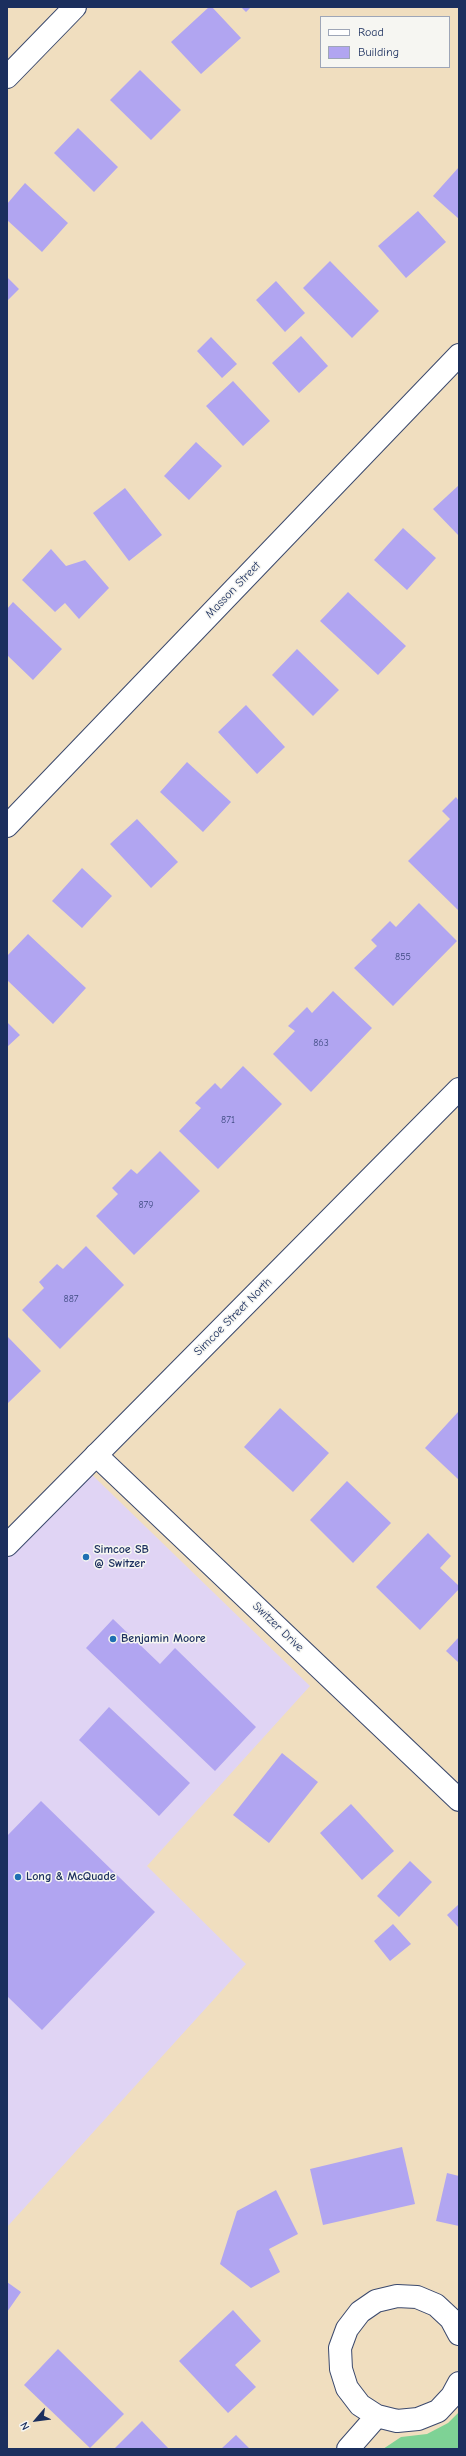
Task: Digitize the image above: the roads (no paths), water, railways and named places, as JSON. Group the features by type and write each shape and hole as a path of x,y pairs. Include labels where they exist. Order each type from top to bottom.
{"street":[{"path":"7,77 75,7"},
{"name":"Masson Street","path":"7,826 459,355"},
{"name":"Simcoe Street North","path":"7,1545 459,1089"},
{"name":"Switzer Drive","path":"96,1455 459,1800"},
{"path":"459,2334 451,2319 436,2305 417,2297 396,2296 383,2299 360,2312 347,2329 340,2348 341,2369 347,2388 360,2405 377,2416 397,2421 418,2419 438,2411 452,2396 459,2383"},
{"path":"348,2449 377,2416"}],"place":[{"name":"Simcoe SB @ Switzer","path":"86,1557"},
{"name":"Benjamin Moore","path":"113,1639"},
{"name":"Long & McQuade","path":"18,1877"}]}
